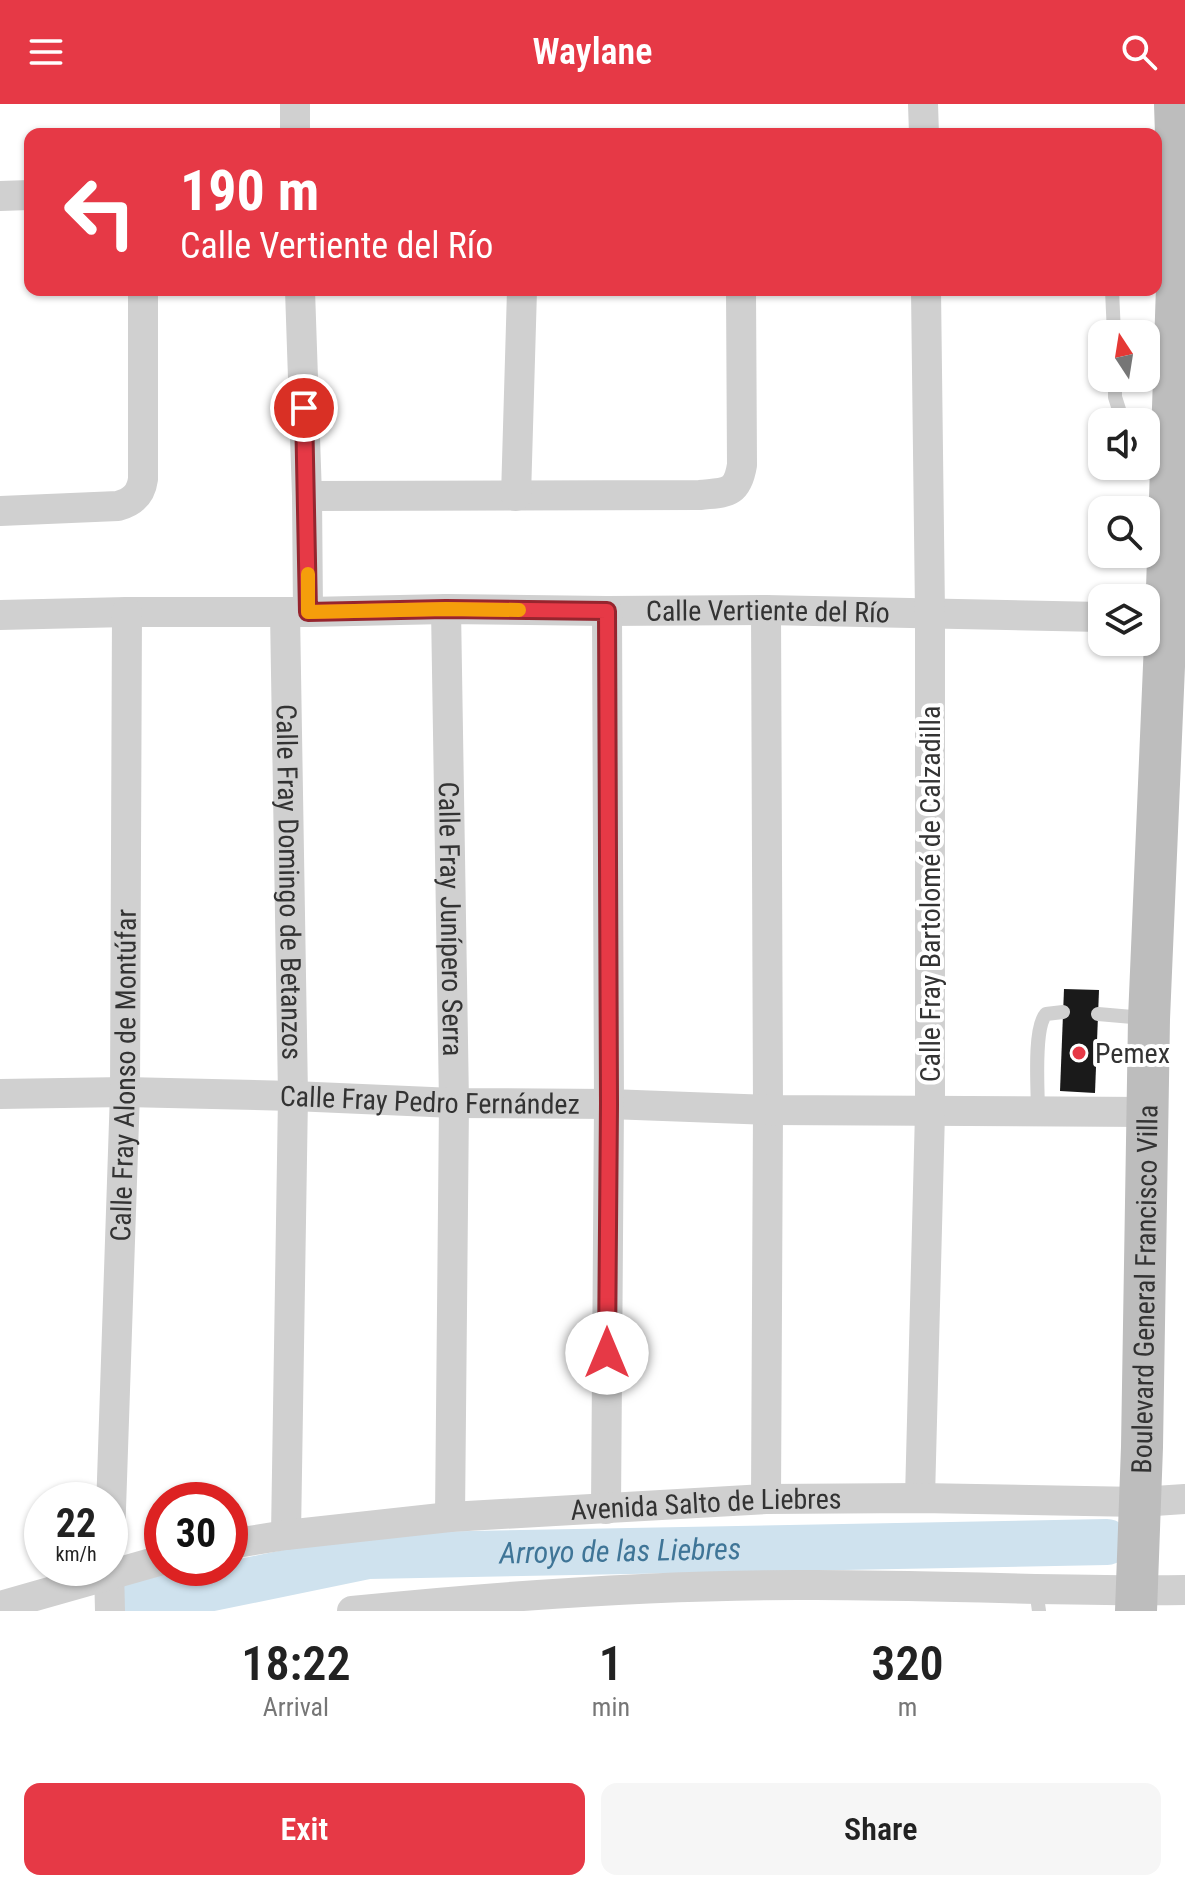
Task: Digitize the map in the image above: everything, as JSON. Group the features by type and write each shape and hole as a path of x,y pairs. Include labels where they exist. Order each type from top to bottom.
{"main road":[{"name":"Boulevard General Francisco Villa","path":"1158,584 1175,104"},
{"name":"Boulevard General Francisco Villa","path":"1137,1590 1155,656"}],"street":[{"path":"295,104 295,128"},
{"path":"923,104 924,128"},
{"path":"0,196 24,195"},
{"path":"0,511 118,506 136,497 143,479 143,296"},
{"name":"Calle Fray Domingo de Betanzos","path":"286,1535 296,612 307,496 300,296"},
{"path":"516,496 522,296"},
{"path":"307,496 700,495 726,492 738,481 742,465 741,296"},
{"name":"Calle Fray Bartolomé de Calzadilla","path":"920,1498 930,1112 930,613 926,296"},
{"name":"Calle Vertiente del Río","path":"0,615 446,609 766,610 1088,617"},
{"name":"Calle Fray Junípero Serra","path":"446,609 454,1103 450,1517"},
{"path":"766,610 766,1499"},
{"path":"606,1509 609,1104 607,611"},
{"name":"Calle Fray Alonso de Montúfar","path":"112,1482 125,1092 127,612"},
{"name":"Calle Fray Pedro Fernández","path":"0,1094 125,1092 768,1110 1148,1112"},
{"name":"Avenida Salto de Liebres","path":"248,1541 450,1517 766,1499 920,1498 1140,1511 1185,1499"},
{"path":"0,1606 110,1587 144,1569"},
{"path":"352,1611 443,1606 615,1589 768,1585 1037,1600 1137,1590 1185,1590"}],"lane":[{"path":"1112,296 1113,320"},
{"path":"1038,1112 1040,1023 1046,1014 1063,1012"},
{"path":"1098,1014 1149,1019"}],"building":[{"name":"Pemex","path":"1064,989 1099,990 1095,1093 1060,1091"}],"waterway":[{"name":"Arroyo de las Liebres","path":"139,1603 368,1556 1107,1542"}],"slow traffic":[{"path":"308,574 308,612 519,610"}],"place":[{"name":"Pemex","path":"1079,1053"}],"route":[{"path":"304,408 308,612 446,609 607,611 607,1353"}]}
